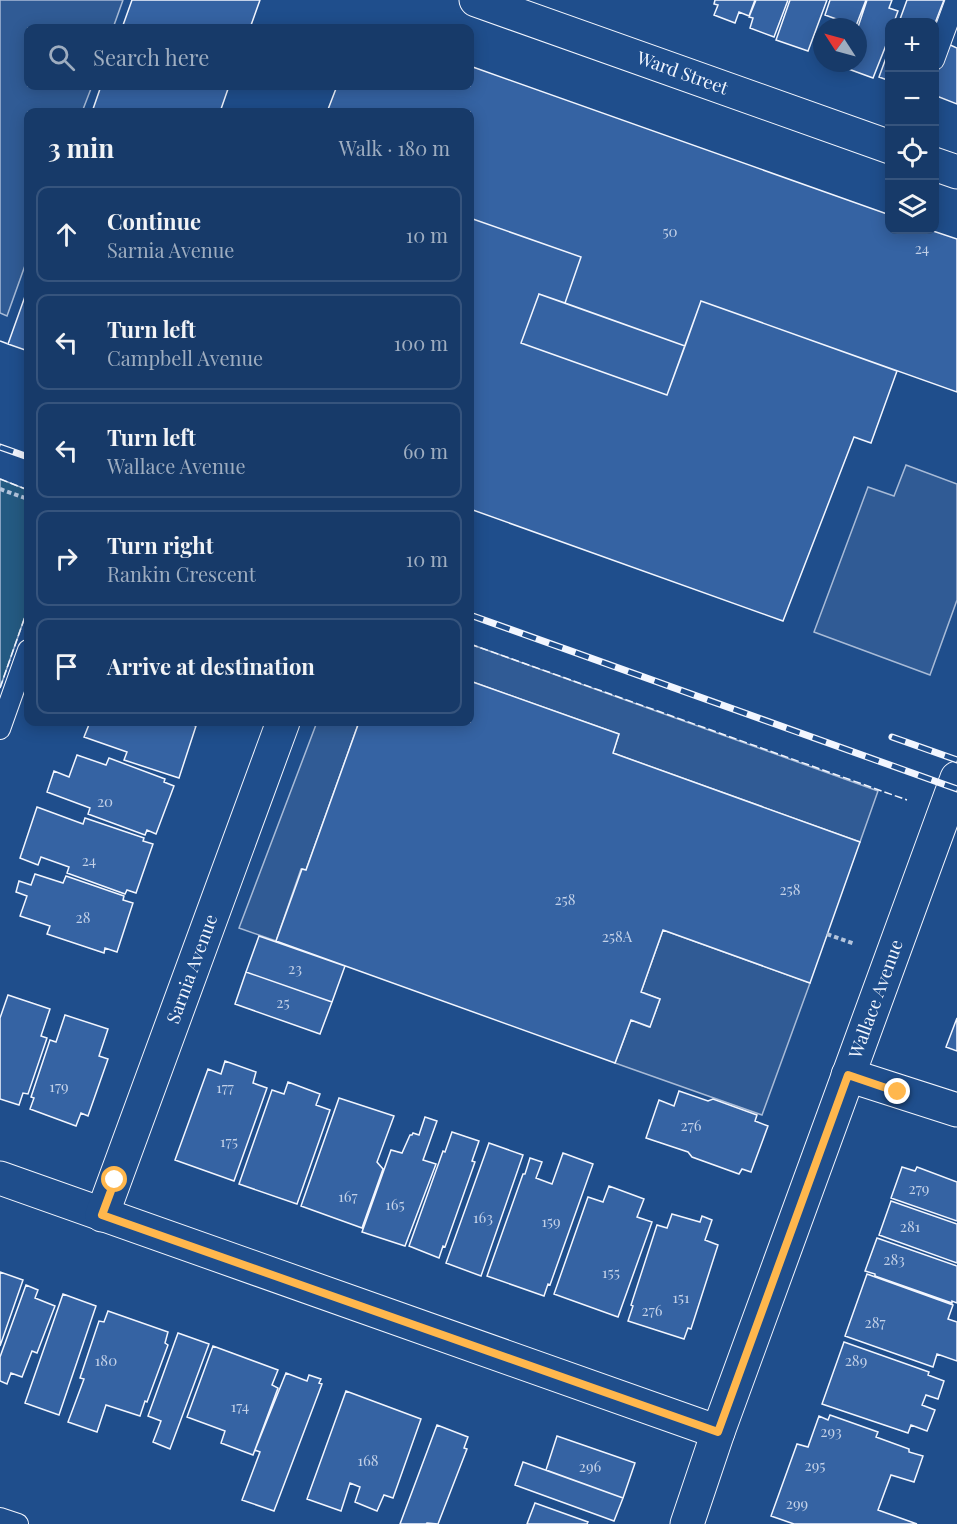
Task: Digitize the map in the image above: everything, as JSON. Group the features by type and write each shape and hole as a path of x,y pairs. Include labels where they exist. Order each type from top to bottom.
{"street":[{"name":"Ward Street","path":"476,0 885,145"},
{"path":"939,166 957,172"},
{"name":"Sarnia Avenue","path":"102,1215 282,726"},
{"name":"Wallace Avenue","path":"687,1524 718,1432 957,778"},
{"path":"848,1075 957,1110"},
{"path":"0,1178 718,1432"}],"lane":[{"path":"939,46 956,0"},
{"path":"0,729 24,661"},
{"path":"0,1518 18,1524"}],"path":[{"path":"0,489 24,498"},
{"path":"827,934 857,945"}],"shaded area":[{"path":"0,0 123,0 114,24 24,24 24,90 90,90 84,108 24,108 24,268 7,316 0,313"},
{"path":"906,465 957,484 957,600 930,675 814,632 868,487 894,496"},
{"path":"0,479 24,488 24,619 0,688"},
{"path":"474,645 878,791 860,842 613,753 619,734 474,682"},
{"path":"315,726 358,726 306,870 301,869 276,941 239,928"},
{"path":"663,930 810,983 762,1115 615,1063 631,1020 649,1027 655,1013 660,999 641,992"}],"building":[{"path":"132,0 260,0 251,24 123,24"},
{"path":"715,0 755,0 749,16 739,12 735,23 714,15 718,5 714,4"},
{"path":"756,0 788,0 774,37 750,28 753,18 749,17"},
{"path":"790,0 827,0 820,18 813,18 813,38 808,51 776,40"},
{"path":"830,0 866,0 859,18 833,18 825,15"},
{"path":"867,0 892,0 889,8 898,11 895,18 885,18 885,48 873,78 857,72 867,72 867,18 861,18"},
{"path":"907,0 944,0 937,18 900,18"},
{"path":"948,44 957,48 957,104 939,97 939,67"},
{"path":"885,61 885,79 879,77"},
{"path":"474,67 885,213 885,234 939,233 957,239 957,392 701,301 685,346 565,303 581,257 474,219 474,108 329,108 335,90 474,90"},
{"path":"100,90 228,90 221,108 93,108"},
{"path":"474,219 581,257 565,303 539,294 521,343 667,395 701,301 897,371 871,443 854,437 783,621 474,510"},
{"path":"539,294 685,346 667,395 521,343"},
{"path":"24,299 24,350 8,344"},
{"path":"474,682 619,734 613,753 860,842 810,983 663,930 641,992 660,999 650,1027 631,1020 615,1063 276,941 302,869 306,870 358,726 474,726"},
{"path":"88,726 196,726 179,778 124,760 127,752 84,737"},
{"path":"77,755 106,765 109,758 165,779 164,782 174,786 156,834 147,830 145,835 88,814 90,808 47,792 54,771 69,777"},
{"path":"37,807 83,824 85,818 144,838 143,841 153,844 136,893 127,890 125,894 67,873 69,867 41,857 38,865 20,858"},
{"path":"35,874 63,883 66,876 124,896 123,900 133,903 117,952 105,948 104,953 47,934 50,926 20,916 27,896 16,892 19,881 31,885"},
{"path":"259,936 345,966 332,1002 246,972"},
{"path":"246,972 332,1002 320,1034 235,1004"},
{"path":"8,995 50,1009 41,1036 47,1038 28,1094 23,1093 19,1105 0,1099 0,1018"},
{"path":"65,1015 108,1029 99,1056 108,1059 88,1116 81,1113 76,1126 30,1109 34,1098 31,1097 50,1040 56,1042"},
{"path":"957,1018 957,1051 946,1047"},
{"path":"225,1061 256,1072 253,1083 267,1088 234,1181 175,1160 208,1069 221,1074"},
{"path":"288,1082 320,1094 316,1105 330,1110 297,1204 239,1184 272,1090 284,1094"},
{"path":"679,1091 708,1101 713,1099 757,1115 755,1121 768,1126 751,1172 742,1169 739,1174 692,1157 688,1152 646,1138 659,1100 674,1106"},
{"path":"339,1098 394,1116 377,1162 383,1169 362,1228 301,1206"},
{"path":"425,1117 437,1121 423,1160 436,1164 405,1246 362,1232 391,1150 402,1153 410,1135 413,1133 419,1135"},
{"path":"452,1132 479,1141 472,1161 475,1162 439,1258 409,1246"},
{"path":"489,1143 523,1155 481,1276 446,1263"},
{"path":"563,1153 593,1164 544,1296 487,1276 530,1158 542,1162 536,1178 552,1184"},
{"path":"902,1167 915,1171 917,1167 957,1182 957,1221 891,1198"},
{"path":"609,1186 644,1199 637,1217 652,1222 618,1317 554,1294 588,1197 603,1202"},
{"path":"891,1201 957,1224 957,1263 879,1235"},
{"path":"672,1214 700,1222 702,1216 712,1220 705,1240 718,1245 691,1329 688,1328 684,1339 628,1321 657,1225 667,1228"},
{"path":"877,1238 957,1266 957,1303 865,1271"},
{"path":"0,1272 23,1280 0,1346"},
{"path":"867,1274 953,1305 948,1319 957,1322 957,1361 937,1354 933,1367 845,1336"},
{"path":"26,1285 38,1290 35,1298 55,1306 37,1353 32,1351 22,1377 11,1373 7,1384 0,1381 0,1357"},
{"path":"63,1294 96,1306 59,1415 25,1403"},
{"path":"108,1311 168,1332 165,1343 168,1345 140,1416 106,1405 97,1432 68,1422 84,1379 80,1378 99,1321 104,1322"},
{"path":"178,1333 209,1344 170,1449 153,1442 161,1421 148,1416"},
{"path":"844,1342 929,1372 928,1375 944,1381 938,1399 926,1395 922,1405 935,1410 927,1431 911,1425 908,1433 822,1404"},
{"path":"213,1346 278,1370 272,1385 278,1388 253,1455 221,1443 225,1431 187,1417"},
{"path":"286,1373 307,1381 309,1375 321,1379 319,1383 322,1384 274,1511 242,1500 260,1452 255,1450"},
{"path":"346,1391 421,1419 393,1498 384,1495 377,1511 355,1502 360,1487 350,1483 341,1511 307,1499"},
{"path":"830,1415 878,1432 876,1437 923,1456 914,1482 891,1475 878,1510 917,1524 794,1524 771,1516 797,1444 808,1447 819,1416 828,1420"},
{"path":"437,1425 468,1437 464,1448 467,1449 438,1524 400,1524"},
{"path":"557,1436 635,1463 623,1498 546,1470"},
{"path":"523,1462 623,1498 614,1521 515,1485"},
{"path":"535,1503 588,1522 587,1524 527,1524"}],"railway":[{"path":"0,447 24,456"},
{"path":"474,616 957,789"},
{"path":"892,737 957,760"}],"fence":[{"path":"0,341 8,344"},
{"path":"0,479 24,488"},
{"path":"0,688 24,619"},
{"path":"474,645 907,800"}],"route":[{"path":"115,1180 102,1215 718,1432 848,1075 898,1092"}]}
